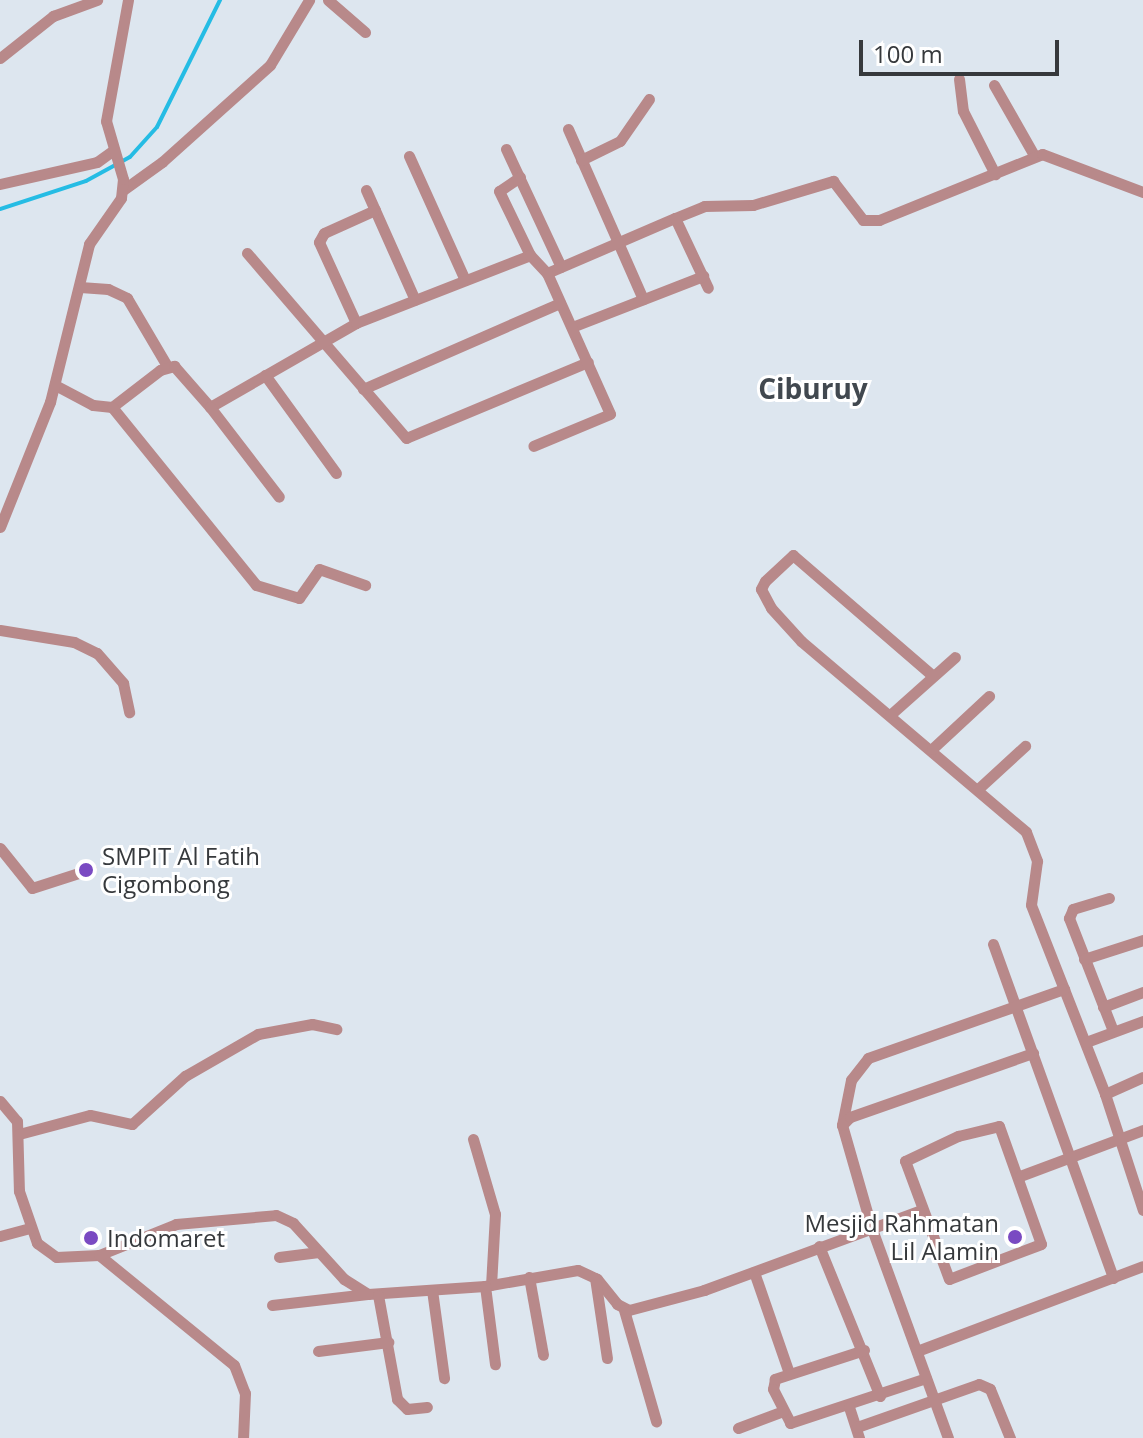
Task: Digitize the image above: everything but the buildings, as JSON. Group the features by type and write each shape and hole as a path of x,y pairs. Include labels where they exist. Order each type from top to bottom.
{"street":[{"path":"0,58 53,16 97,0"},
{"path":"123,184 106,121 128,0"},
{"path":"0,527 55,385 89,244 123,184 162,162 270,65 309,0"},
{"path":"328,0 365,32"},
{"path":"959,79 963,111 995,174"},
{"path":"994,85 1034,155"},
{"path":"581,160 620,141 649,99"},
{"path":"568,129 643,299"},
{"path":"506,149 561,267"},
{"path":"0,184 97,162 112,152"},
{"path":"547,273 704,206 753,205 833,181 857,215 869,222 937,201 1034,155 1052,155 1143,192"},
{"path":"409,156 465,280"},
{"path":"520,177 499,191 530,255 547,273 609,416 533,446"},
{"path":"366,190 415,300"},
{"path":"356,323 319,242 324,233 375,210"},
{"path":"675,218 708,288"},
{"path":"247,253 400,434 413,438 588,362"},
{"path":"210,407 356,323 530,255"},
{"path":"572,327 703,276"},
{"path":"80,287 108,289 127,298 167,366 180,370 279,497"},
{"path":"363,389 560,303"},
{"path":"55,385 93,405 112,407 167,366"},
{"path":"265,375 336,473"},
{"path":"112,407 256,585 299,598 319,569 365,585"},
{"path":"933,676 837,596 801,559 785,557 761,589 771,608 890,715 1018,823 1031,843 1037,861 1031,905 1086,1042 1139,1188 1143,1210"},
{"path":"0,630 74,642 97,653 123,683 129,712"},
{"path":"890,715 955,657"},
{"path":"932,749 989,696"},
{"path":"978,789 1025,746"},
{"path":"0,848 32,888 91,869"},
{"path":"1109,898 1070,911 1084,959 1113,1031"},
{"path":"1084,959 1143,940"},
{"path":"993,944 1113,1278"},
{"path":"948,1438 871,1226 842,1125 851,1080 868,1058 1064,989"},
{"path":"1103,1007 1143,992"},
{"path":"1086,1042 1143,1021"},
{"path":"19,1134 90,1115 132,1124 185,1076 258,1034 312,1024 336,1029"},
{"path":"842,1125 850,1117 1033,1053"},
{"path":"1105,1094 1143,1077"},
{"path":"0,1101 16,1116 19,1134 17,1176 30,1228 37,1243 56,1257 99,1255 163,1226 266,1214 287,1218 351,1285 373,1294"},
{"path":"999,1126 1020,1176 1041,1246 957,1279 944,1274 921,1210 906,1158 958,1136 999,1126"},
{"path":"1020,1176 1143,1130"},
{"path":"473,1139 492,1191 488,1285 495,1364"},
{"path":"624,1310 654,1305 754,1272 871,1226 921,1210"},
{"path":"0,1236 30,1228"},
{"path":"819,1246 864,1350 880,1396"},
{"path":"279,1257 319,1252"},
{"path":"99,1255 239,1371 245,1393 243,1438"},
{"path":"917,1351 1143,1266"},
{"path":"272,1305 488,1285 569,1269 595,1278 624,1310 656,1421"},
{"path":"754,1272 789,1373"},
{"path":"529,1277 543,1355"},
{"path":"595,1278 607,1358"},
{"path":"432,1290 444,1378"},
{"path":"373,1294 388,1342 399,1403 407,1409 427,1407"},
{"path":"318,1351 388,1342"},
{"path":"864,1350 789,1373 773,1381 790,1423 798,1424 926,1378"},
{"path":"849,1407 858,1433 971,1384 985,1385 1010,1438"},
{"path":"738,1428 783,1411"}],"waterway":[{"path":"0,209 86,181 130,157 157,127 220,0"}],"place":[{"name":"SMPIT Al Fatih Cigombong","path":"86,870"},
{"name":"Mesjid Rahmatan Lil Alamin","path":"1015,1237"},
{"name":"Indomaret","path":"91,1238"}],"district":[{"name":"Ciburuy","path":"813,388"}]}
